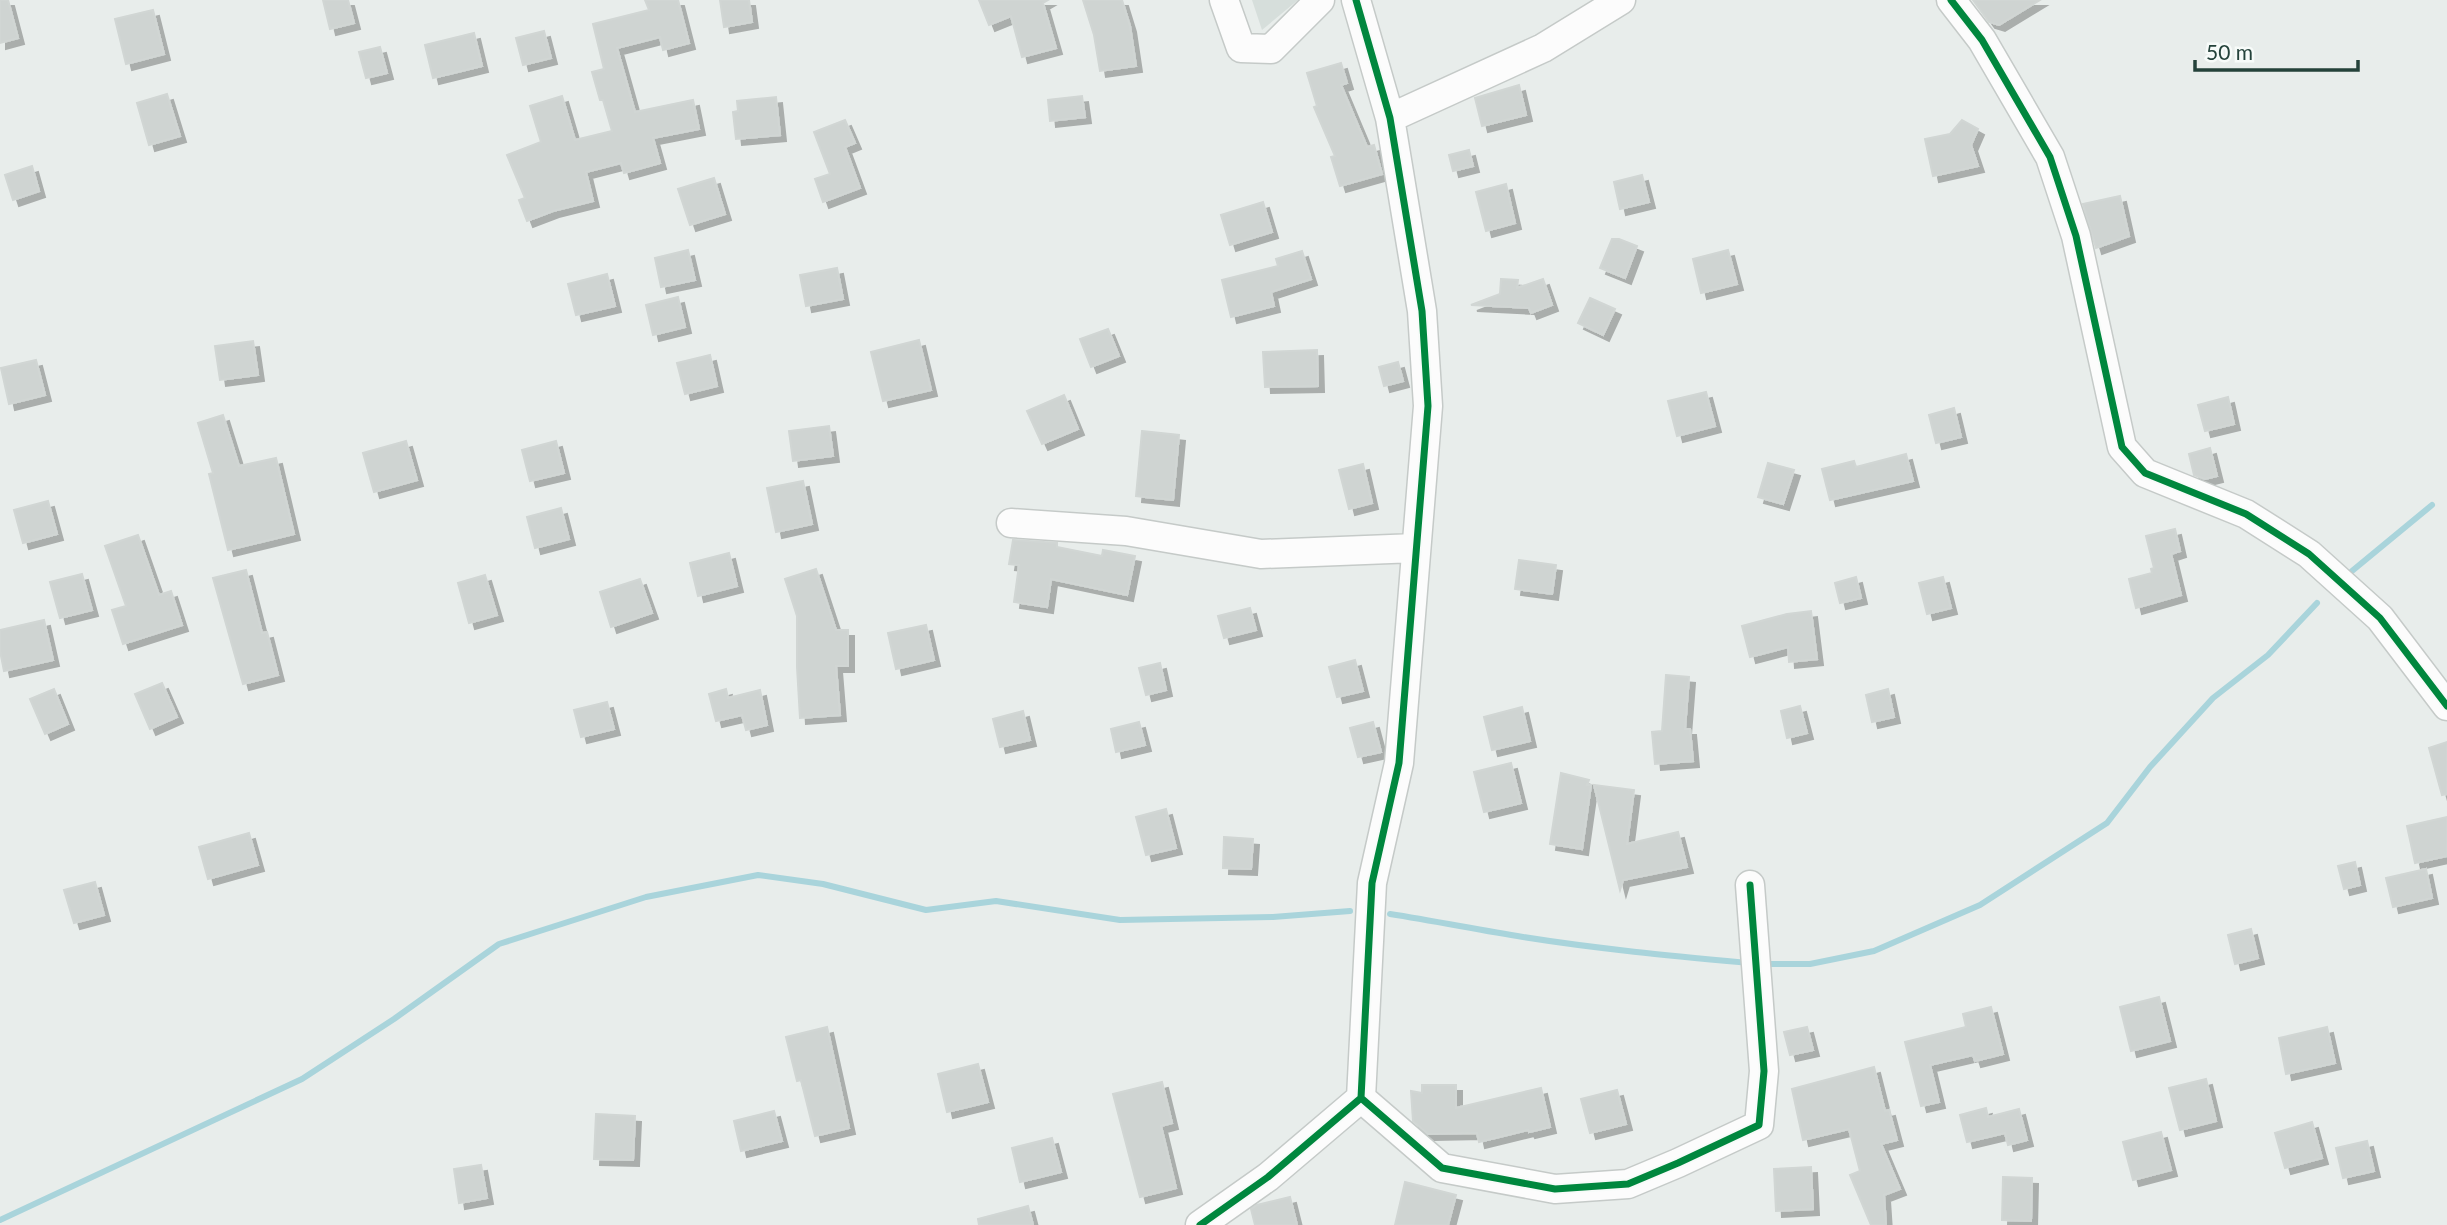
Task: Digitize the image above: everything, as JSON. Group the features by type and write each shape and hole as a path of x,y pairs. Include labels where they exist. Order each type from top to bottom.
{"street":[{"path":"1224,0 1241,48 1271,50 1320,0"},
{"path":"1200,1225 1268,1177 1361,1098 1372,883 1399,763 1428,406 1423,325 1390,118 1356,0"},
{"path":"1390,118 1543,48 1621,0"},
{"path":"1951,0 1982,40 2050,157 2076,236 2122,447 2145,473 2246,514 2309,554 2380,618 2447,706"},
{"path":"1011,523 1126,531 1261,554 1416,548"},
{"path":"1361,1098 1442,1168 1555,1189 1628,1184 1759,1125 1764,1072 1750,885"}],"shaded area":[{"path":"1252,0 1298,0 1262,30"}],"building":[{"path":"0,0 8,0 18,38 0,43"},
{"path":"323,0 348,0 354,23 330,29"},
{"path":"645,0 678,0 689,43 663,50 660,37 617,48 635,112 693,100 699,129 653,138 660,163 624,173 621,163 586,172 593,201 527,221 519,200 525,198 507,155 541,142 530,106 562,96 575,140 612,131 592,72 604,69 593,24 649,10"},
{"path":"720,0 749,0 752,22 724,27"},
{"path":"979,0 1048,0 1043,3 1056,48 1022,57 1011,16 989,25"},
{"path":"1083,0 1122,0 1130,26 1136,66 1100,71 1094,35"},
{"path":"1973,0 2040,0 1999,25 1989,22"},
{"path":"153,10 164,54 126,64 115,19"},
{"path":"544,31 551,58 523,65 516,38"},
{"path":"474,33 482,66 433,78 425,45"},
{"path":"380,47 387,73 366,78 359,52"},
{"path":"1341,63 1347,83 1341,85 1367,147 1374,145 1382,174 1340,186 1331,157 1335,156 1314,107 1317,106 1307,73"},
{"path":"1519,85 1526,115 1482,126 1475,98"},
{"path":"167,94 180,136 149,145 137,103"},
{"path":"1082,96 1085,117 1050,121 1048,100"},
{"path":"776,97 780,135 736,139 733,112 738,111 737,101"},
{"path":"845,120 855,143 845,147 860,188 823,202 815,179 830,174 814,132"},
{"path":"1962,120 1978,129 1971,145 1978,166 1933,176 1925,139 1950,134"},
{"path":"1469,150 1473,166 1453,171 1449,155"},
{"path":"32,166 39,191 13,200 5,175"},
{"path":"1642,175 1649,202 1620,209 1614,182"},
{"path":"714,178 725,214 690,225 678,189"},
{"path":"1506,184 1515,223 1486,231 1476,192"},
{"path":"2120,196 2129,236 2096,248 2083,204"},
{"path":"1263,202 1272,232 1230,245 1221,215"},
{"path":"1612,239 1637,246 1625,278 1600,268"},
{"path":"688,250 695,280 661,287 655,258"},
{"path":"1728,250 1737,284 1701,293 1693,259"},
{"path":"1302,251 1311,279 1271,292 1274,306 1231,317 1222,280 1278,266 1276,259"},
{"path":"837,268 843,299 806,306 800,275"},
{"path":"607,274 615,306 576,315 568,284"},
{"path":"1501,279 1518,280 1517,288 1543,279 1552,305 1531,313 1529,308 1471,305 1500,294"},
{"path":"678,297 685,327 653,335 646,305"},
{"path":"1590,298 1615,309 1603,335 1578,323"},
{"path":"1108,329 1119,356 1091,367 1080,339"},
{"path":"919,340 931,390 883,401 871,352"},
{"path":"253,341 258,375 220,380 215,346"},
{"path":"1317,350 1318,386 1265,387 1263,352"},
{"path":"710,355 717,386 685,394 677,363"},
{"path":"36,360 45,395 9,404 1,368"},
{"path":"1398,362 1403,381 1384,386 1379,367"},
{"path":"1706,392 1715,426 1677,436 1668,401"},
{"path":"1064,395 1078,429 1042,444 1027,411"},
{"path":"2228,397 2234,424 2205,431 2198,405"},
{"path":"1954,408 1961,437 1936,443 1929,415"},
{"path":"223,415 239,466 276,458 294,534 228,550 209,474 213,473 198,423"},
{"path":"829,426 833,456 793,461 789,431"},
{"path":"1142,431 1179,435 1173,500 1136,496"},
{"path":"406,441 417,480 374,492 363,453"},
{"path":"556,441 564,473 530,481 522,450"},
{"path":"2210,448 2217,476 2205,479 2194,475 2189,454"},
{"path":"1906,454 1913,481 1830,500 1822,469 1854,461 1856,467"},
{"path":"1768,463 1794,470 1783,504 1758,497"},
{"path":"1363,464 1372,503 1349,509 1339,470"},
{"path":"803,481 812,524 776,532 767,488"},
{"path":"48,501 57,534 23,543 14,510"},
{"path":"561,508 569,539 535,548 527,517"},
{"path":"2175,529 2180,551 2171,554 2181,595 2136,608 2129,579 2152,573 2151,569 2154,568 2146,536"},
{"path":"138,535 159,595 171,591 182,625 123,644 112,610 126,606 105,546"},
{"path":"1013,540 1057,543 1057,547 1102,556 1103,550 1135,556 1127,595 1051,579 1047,607 1014,602 1019,565 1009,564"},
{"path":"729,553 737,586 698,596 690,563"},
{"path":"1519,560 1556,565 1552,594 1515,589"},
{"path":"816,569 836,630 848,630 848,666 836,666 840,715 800,718 797,616 785,579"},
{"path":"246,570 262,633 267,632 278,675 243,684 213,578"},
{"path":"82,574 92,610 60,618 50,582"},
{"path":"485,575 497,615 469,623 458,583"},
{"path":"1856,577 1861,598 1840,603 1835,583"},
{"path":"1943,577 1951,608 1927,614 1919,583"},
{"path":"640,579 652,613 611,627 600,592"},
{"path":"1250,608 1256,630 1224,638 1218,616"},
{"path":"1811,611 1817,659 1789,662 1788,647 1750,657 1742,626 1787,614"},
{"path":"44,620 53,660 4,671 0,630"},
{"path":"926,625 934,660 896,669 888,633"},
{"path":"1355,660 1363,691 1337,697 1329,667"},
{"path":"1160,663 1166,690 1146,695 1139,668"},
{"path":"1666,675 1689,677 1685,729 1690,729 1693,761 1655,764 1652,732 1662,731"},
{"path":"162,683 177,717 150,729 135,694"},
{"path":"54,689 68,724 45,734 30,699"},
{"path":"726,689 728,698 760,690 767,725 746,730 742,715 716,721 709,694"},
{"path":"1888,689 1894,717 1872,722 1866,695"},
{"path":"607,702 614,729 581,737 574,710"},
{"path":"1800,706 1807,733 1787,738 1781,711"},
{"path":"1522,707 1530,741 1492,750 1484,717"},
{"path":"1023,711 1030,740 1000,747 993,719"},
{"path":"1139,722 1145,745 1116,752 1111,729"},
{"path":"1373,722 1381,752 1358,757 1350,728"},
{"path":"2447,742 2447,794 2442,795 2429,748"},
{"path":"1511,763 1521,803 1484,812 1474,772"},
{"path":"1561,773 1589,780 1587,785 1591,785 1582,849 1550,844"},
{"path":"1594,785 1634,790 1627,844 1678,832 1687,867 1623,880 1620,890"},
{"path":"1166,809 1176,848 1146,855 1136,817"},
{"path":"2447,817 2447,856 2415,863 2407,826"},
{"path":"249,833 258,865 208,879 199,847"},
{"path":"1224,837 1253,839 1251,869 1223,868"},
{"path":"2355,862 2360,885 2344,889 2338,866"},
{"path":"2426,869 2432,898 2393,907 2386,878"},
{"path":"95,882 104,915 74,923 64,890"},
{"path":"2251,929 2258,958 2235,964 2228,935"},
{"path":"2159,997 2170,1041 2131,1051 2120,1007"},
{"path":"1991,1007 2003,1054 1975,1061 1973,1055 1930,1065 1939,1102 1921,1106 1905,1042 1966,1027 1963,1014"},
{"path":"827,1027 849,1128 815,1136 801,1080 797,1081 786,1037"},
{"path":"1807,1027 1813,1050 1790,1055 1784,1032"},
{"path":"2327,1027 2335,1063 2286,1074 2279,1038"},
{"path":"978,1064 988,1102 947,1112 938,1074"},
{"path":"1874,1067 1885,1111 1889,1110 1897,1140 1881,1144 1900,1189 1884,1195 1886,1225 1871,1225 1850,1175 1860,1171 1849,1129 1803,1140 1792,1089"},
{"path":"2206,1079 2216,1121 2180,1130 2169,1088"},
{"path":"1162,1082 1172,1123 1161,1126 1176,1188 1140,1197 1113,1094"},
{"path":"1422,1085 1456,1085 1456,1108 1541,1088 1550,1127 1479,1142 1477,1133 1428,1134 1413,1121 1411,1091 1422,1093"},
{"path":"1617,1090 1626,1124 1590,1133 1581,1099"},
{"path":"1986,1108 1988,1117 2019,1109 2027,1140 2008,1145 2005,1133 1967,1142 1960,1115"},
{"path":"774,1111 782,1141 741,1151 734,1121"},
{"path":"596,1114 635,1116 633,1160 594,1159"},
{"path":"2312,1122 2322,1158 2285,1168 2275,1133"},
{"path":"2161,1132 2171,1170 2133,1180 2123,1142"},
{"path":"1052,1138 1061,1172 1020,1182 1012,1148"},
{"path":"2367,1141 2374,1171 2343,1178 2336,1148"},
{"path":"481,1165 487,1198 459,1203 454,1169"},
{"path":"1811,1167 1813,1209 1776,1211 1774,1169"},
{"path":"2003,1177 2032,1178 2031,1221 2002,1220"},
{"path":"1405,1182 1456,1195 1448,1225 1395,1225"},
{"path":"1290,1197 1297,1225 1255,1225 1251,1209"},
{"path":"1028,1206 1033,1225 979,1225 978,1219"}],"waterway":[{"path":"2352,571 2432,505"},
{"path":"1763,964 1810,964 1874,951 1980,905 2107,823 2150,767 2213,698 2268,655 2317,603"},
{"path":"0,1220 302,1079 394,1019 499,944 646,897 758,875 823,884 926,910 996,901 1120,920 1273,917 1350,911"},
{"path":"1390,914 1579,945 1749,963"}],"cycle path":[{"path":"1200,1225 1268,1177 1361,1098 1372,883 1399,763 1428,406 1422,311 1390,118 1356,0"},
{"path":"1951,0 1982,40 2050,157 2076,236 2122,447 2145,473 2246,514 2309,554 2380,618 2447,706"},
{"path":"1361,1098 1442,1168 1555,1189 1628,1184 1759,1125 1764,1071 1750,885"}]}
